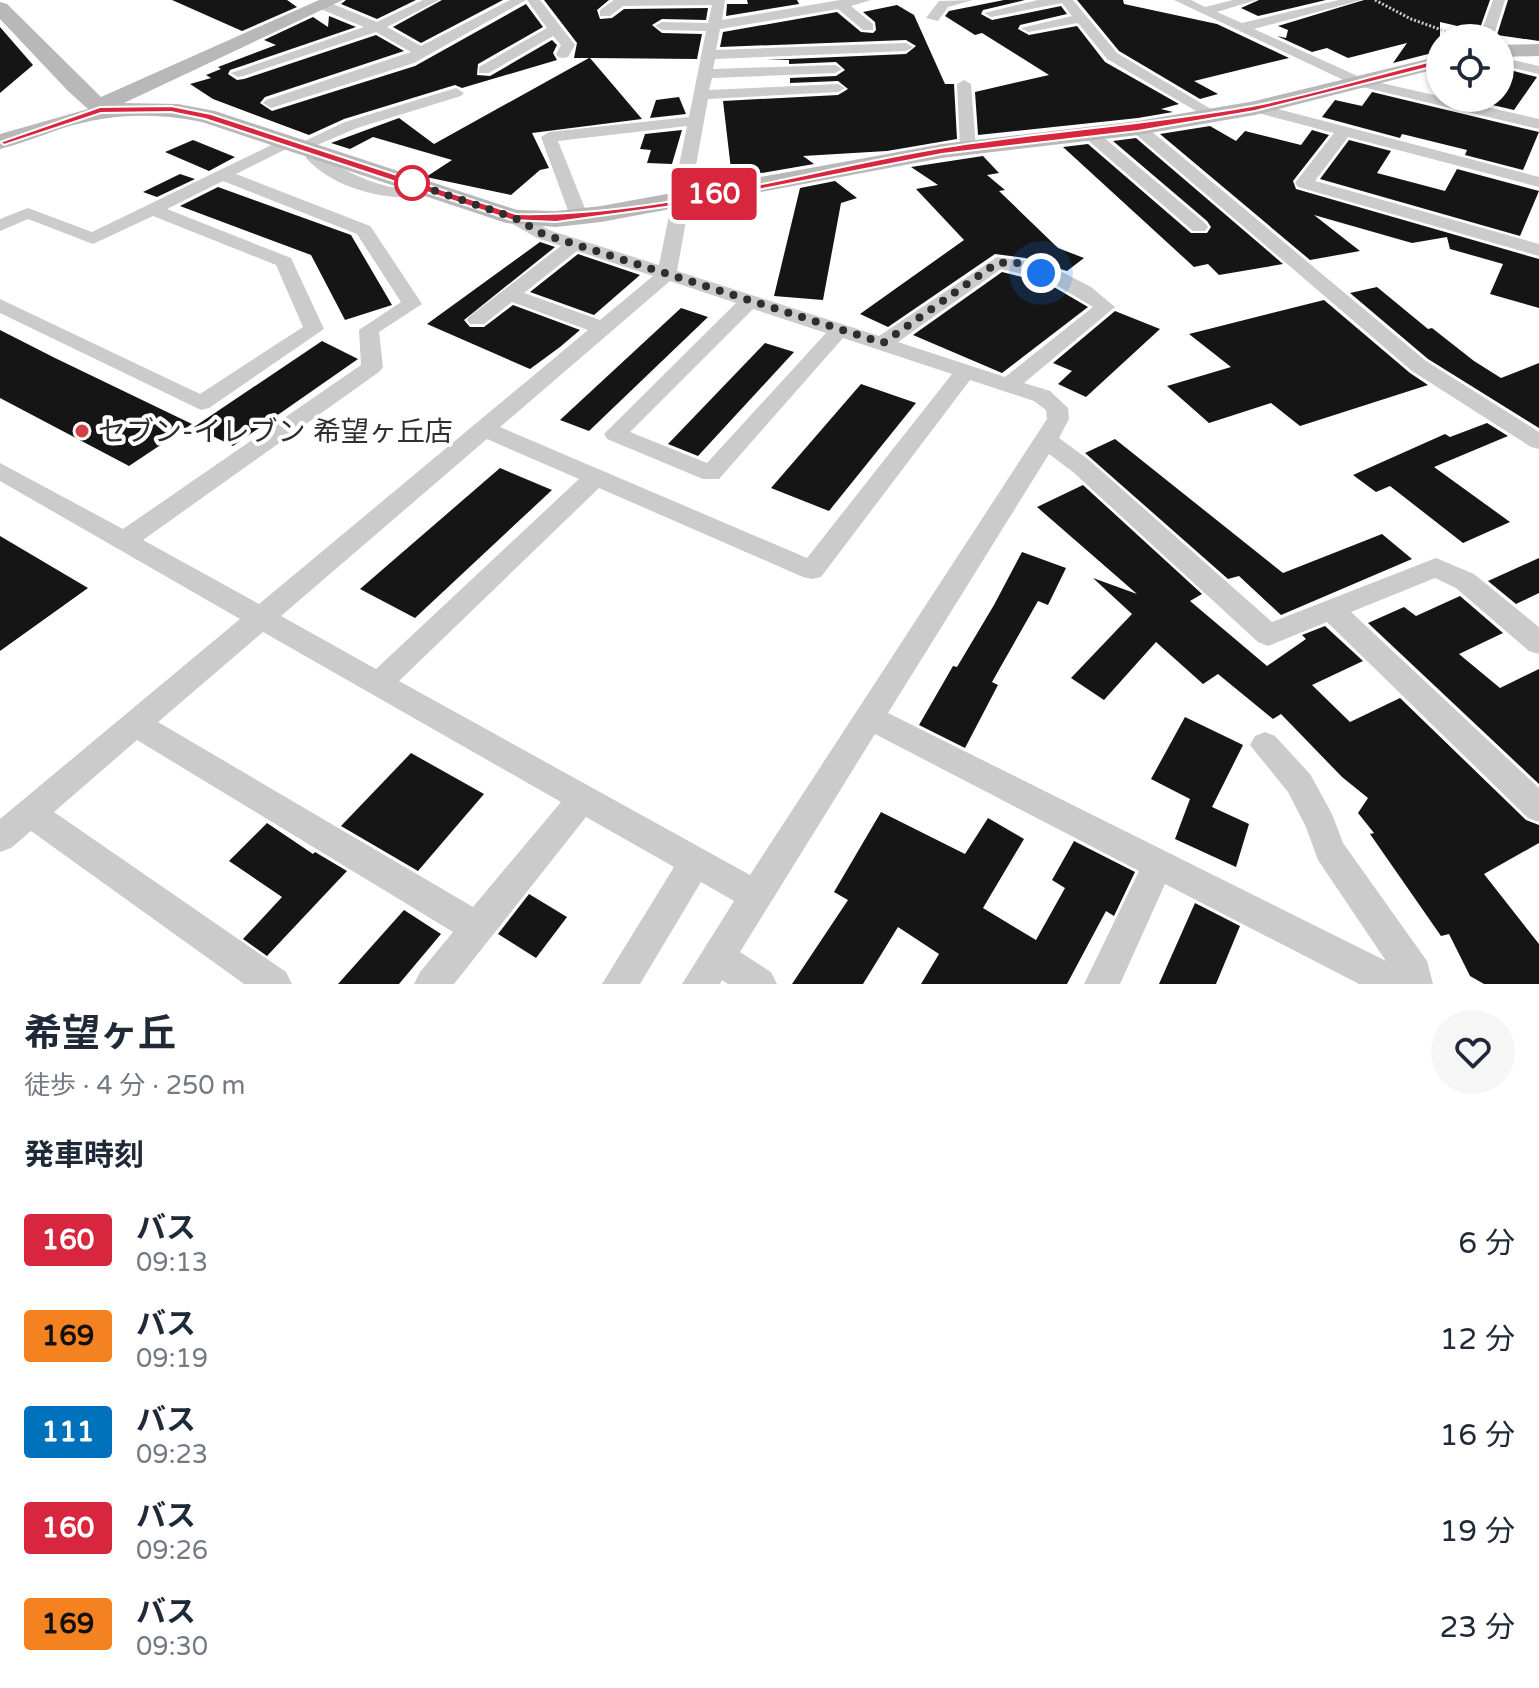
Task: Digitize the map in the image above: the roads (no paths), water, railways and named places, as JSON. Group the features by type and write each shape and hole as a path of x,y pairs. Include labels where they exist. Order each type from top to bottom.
{"main road":[{"path":"0,142 100,108 328,2"},
{"path":"0,8 75,87 100,108 157,108 188,112 301,146 515,218 579,216 680,202 968,148 1138,128 1255,108 1426,65"},
{"path":"1514,51 1539,50"}],"street":[{"path":"238,73 377,27 433,0"},
{"path":"271,103 397,64 520,0"},
{"path":"533,0 568,45 563,54"},
{"path":"0,838 667,274 719,0 620,2 605,13"},
{"path":"662,26 716,25 865,0"},
{"path":"933,18 944,4 967,0"},
{"path":"991,13 1058,0"},
{"path":"1066,0 1112,56 1213,115"},
{"path":"1180,0 1359,82 1539,124"},
{"path":"1203,11 1250,0"},
{"path":"1240,28 1355,0"},
{"path":"1491,24 1499,0"},
{"path":"328,2 421,52"},
{"path":"840,4 868,27"},
{"path":"1028,28 1082,18"},
{"path":"484,70 555,29"},
{"path":"710,55 906,47"},
{"path":"1514,64 1539,70"},
{"path":"706,74 835,69"},
{"path":"964,84 968,148"},
{"path":"702,95 838,88"},
{"path":"0,226 28,213 93,239 223,175 351,125 456,93"},
{"path":"1255,108 1534,180 1539,159"},
{"path":"579,216 549,137 676,121 696,122"},
{"path":"1138,128 1419,366 1539,442"},
{"path":"1344,131 1304,183 1539,250"},
{"path":"1089,133 1199,227"},
{"path":"125,540 372,367 369,330 412,304 364,230 223,175"},
{"path":"0,305 201,403 314,329 284,262 154,210"},
{"path":"515,218 543,234 1042,396 1057,408 1058,419 1046,440 708,971 759,984"},
{"path":"477,320 575,244"},
{"path":"883,343 997,263 1015,262 1092,294 1105,307 1008,385"},
{"path":"510,295 603,328"},
{"path":"750,300 615,434 711,473 840,329"},
{"path":"484,429 812,570 966,371"},
{"path":"1046,440 1081,466 1268,635 1436,567 1465,581 1539,643"},
{"path":"0,471 756,896"},
{"path":"379,683 596,477"},
{"path":"1330,609 1539,808"},
{"path":"870,718 1395,984"},
{"path":"136,724 478,928"},
{"path":"1265,745 1299,783 1321,824 1329,850 1415,973 1415,984"},
{"path":"432,984 582,799"},
{"path":"30,813 274,984"},
{"path":"620,984 695,862"},
{"path":"1102,984 1158,865"}],"place":[{"name":"セブン-イレブン 希望ヶ丘店","path":"82,431"}]}
